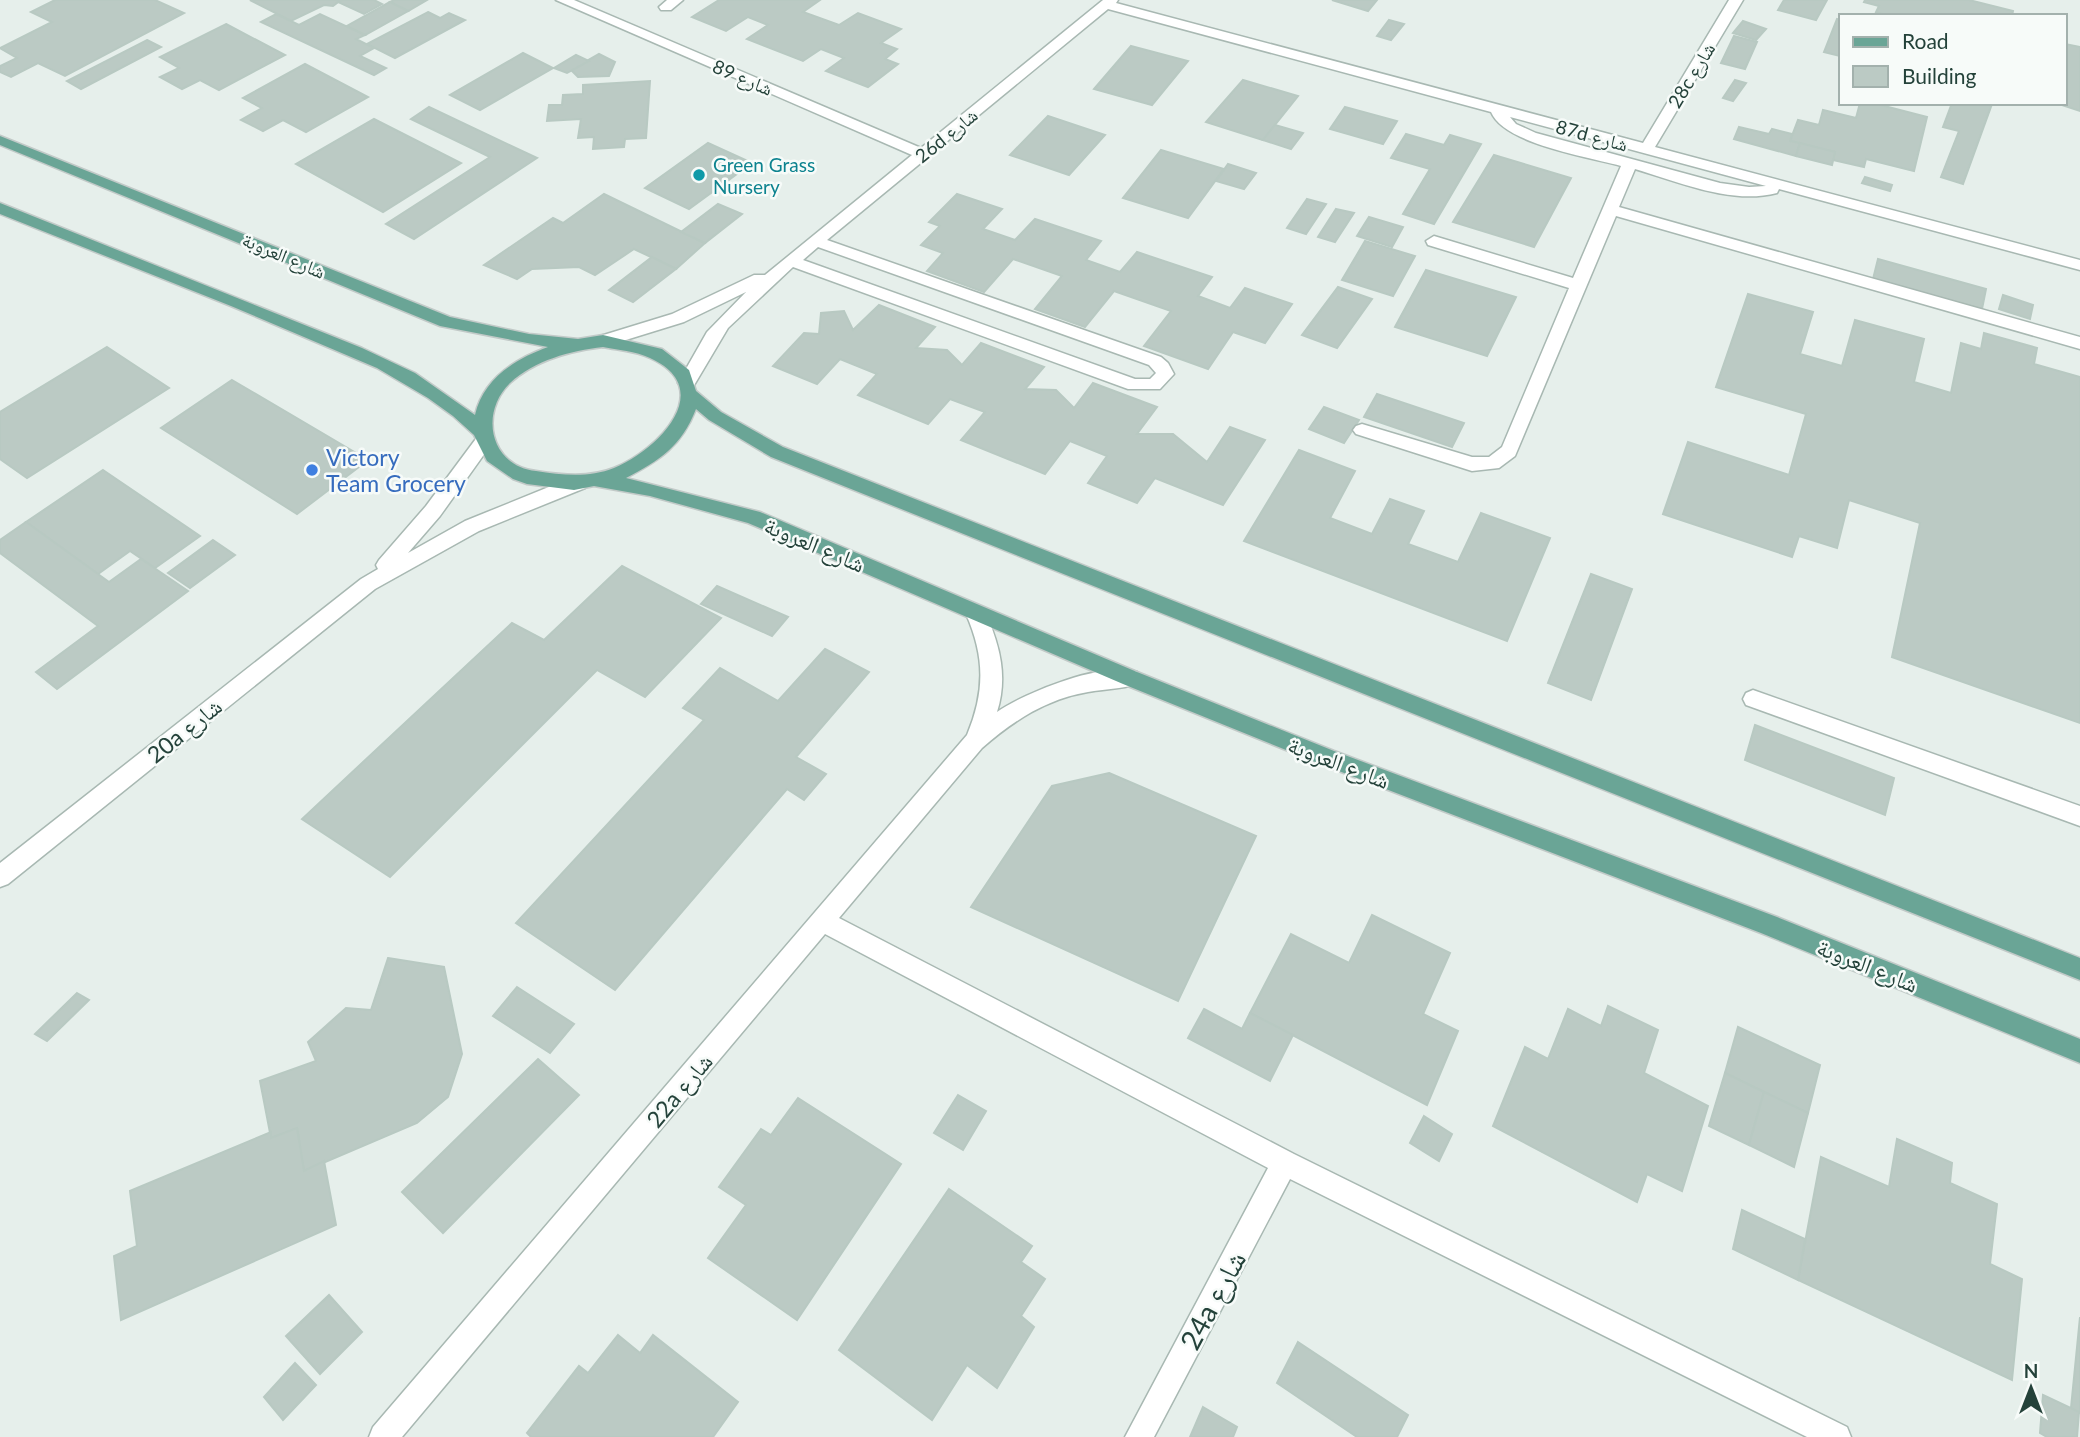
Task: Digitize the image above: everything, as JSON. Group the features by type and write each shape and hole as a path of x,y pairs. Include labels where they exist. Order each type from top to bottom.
{"main road":[{"name":"شارع العروبة","path":"0,140 446,322 519,338 574,344"},
{"path":"0,208 162,271 400,371 459,409 483,437 491,454 517,474 556,483 587,482 628,471 655,456 675,437 687,416 689,389"},
{"path":"483,437 484,410 496,388 516,369 574,344 603,341 632,343 656,352 676,365 689,389 715,416 744,435 802,462 2080,969"},
{"name":"شارع العروبة","path":"587,482 650,489 753,517 976,614 1326,757 1769,925 2080,1051"}],"street":[{"name":"شارع 89","path":"563,0 923,154"},
{"name":"28c شارع","path":"1646,150 1735,0"},
{"name":"26d شارع","path":"689,389 713,336 722,324 786,265 1108,2"},
{"name":"87d شارع","path":"1108,2 1494,109 2080,265"},
{"path":"1494,109 1520,132 1629,163 1734,191 1790,188"},
{"path":"1363,430 1472,464 1493,463 1510,451 1629,163"},
{"path":"1610,209 2080,343"},
{"path":"786,265 1134,385 1154,385 1165,373 1155,361 815,241"},
{"path":"1434,241 1578,285"},
{"name":"26d شارع","path":"603,341 678,318 786,265"},
{"name":"20a شارع","path":"368,584 433,512 483,437"},
{"name":"20a شارع","path":"0,877 368,584 472,526 587,482"},
{"name":"22a شارع","path":"974,742 986,715 993,686 994,662 988,637 976,614"},
{"name":"22a شارع","path":"383,1437 974,742 999,720 1031,701 1061,688 1095,680 1130,678"},
{"path":"1753,699 2080,816"},
{"path":"823,921 1285,1163 1837,1437"},
{"name":"24a شارع","path":"1139,1437 1285,1163"}],"building":[{"path":"55,0 155,0 184,13 65,76 38,63 11,77 0,72 0,66 17,58 0,48 52,22 31,12"},
{"path":"250,0 341,0 333,6 324,5 291,21"},
{"path":"374,0 382,4 364,14 338,2"},
{"path":"427,0 408,11 390,2"},
{"path":"719,0 820,0 803,12 839,25 858,13 901,29 881,43 897,49 885,59 898,64 868,87 826,71 844,58 821,49 803,61 747,39 768,25 748,17 726,31 692,17"},
{"path":"1332,0 1377,0 1368,11"},
{"path":"1784,0 1827,0 1816,20 1778,10"},
{"path":"1969,0 2013,11 2012,14 1883,14 1876,12 1879,6 1864,2"},
{"path":"390,2 408,11 365,35 347,26"},
{"path":"428,12 440,18 449,13 465,20 395,58 367,44"},
{"path":"276,14 299,25 320,14 365,35 356,39 374,48 360,56 386,68 374,75 261,22"},
{"path":"1837,19 1839,20 1839,56 1824,52"},
{"path":"1389,20 1404,24 1391,40 1377,36"},
{"path":"1743,21 1766,29 1756,40 1733,33"},
{"path":"226,24 285,55 219,90 200,80 182,89 160,77 179,68 160,57"},
{"path":"1734,36 1757,42 1745,69 1721,63"},
{"path":"147,40 161,47 81,89 67,81"},
{"path":"2066,44 2080,47 2080,111 2062,105 2066,105"},
{"path":"1131,46 1188,61 1152,105 1094,89"},
{"path":"523,53 553,68 480,110 450,95"},
{"path":"599,54 615,62 609,76 578,77 571,70"},
{"path":"576,55 589,61 567,73 554,68"},
{"path":"305,64 368,97 306,132 283,120 263,131 241,120 262,108 243,98"},
{"path":"1243,80 1298,96 1263,140 1206,122"},
{"path":"1735,80 1746,83 1733,101 1723,98"},
{"path":"650,81 646,138 625,139 624,147 593,149 594,137 578,138 581,119 547,121 549,105 562,105 563,95 583,94 583,85"},
{"path":"1859,105 1881,105 1927,117 1914,171 1866,159 1864,167 1833,160 1835,152 1790,141 1798,120 1819,125 1823,110 1856,118"},
{"path":"1951,105 1992,105 1963,184 1941,177 1959,131 1943,127"},
{"path":"429,107 537,158 414,239 386,224 490,157 411,119"},
{"path":"1345,107 1397,121 1383,144 1330,129"},
{"path":"1048,116 1105,135 1069,175 1010,155"},
{"path":"374,119 461,163 383,212 296,164"},
{"path":"1275,125 1303,133 1291,149 1263,140"},
{"path":"1739,127 1769,134 1772,129 1792,134 1790,141 1800,143 1796,156 1734,139"},
{"path":"1406,134 1444,145 1450,135 1481,144 1434,224 1403,214 1430,169 1391,158"},
{"name":"Green Grass Nursery","path":"708,143 752,163 689,209 645,188"},
{"path":"1800,143 1835,152 1832,165 1796,156"},
{"path":"1161,150 1224,169 1188,218 1123,198"},
{"path":"1494,155 1571,178 1534,247 1453,222"},
{"path":"1228,164 1256,173 1244,189 1216,181"},
{"path":"1865,177 1892,185 1890,191 1862,183"},
{"path":"604,194 705,243 676,269 634,249 595,275 579,267 532,269 517,279 484,265 553,218 563,223"},
{"path":"957,194 1002,209 983,229 1015,240 1035,219 1101,241 1086,260 1120,272 1137,252 1212,277 1198,296 1230,308 1245,288 1292,304 1265,343 1233,332 1208,369 1144,346 1171,311 1114,291 1085,327 1035,309 1062,276 1013,259 984,292 927,271 943,253 921,245 940,226 929,222"},
{"path":"1307,199 1326,204 1306,234 1287,228"},
{"path":"718,204 742,214 705,243 681,232"},
{"path":"1336,209 1354,213 1335,242 1318,237"},
{"path":"1369,217 1403,227 1392,247 1357,236"},
{"path":"1365,241 1415,256 1393,296 1342,280"},
{"path":"652,257 676,269 633,302 609,290"},
{"path":"1878,259 1986,289 1982,309 1873,279"},
{"path":"1426,270 1516,297 1487,356 1395,327"},
{"path":"1338,287 1372,299 1337,348 1302,335"},
{"path":"1748,294 1813,312 1800,354 1842,366 1855,320 1924,339 1914,382 1951,393 1961,343 1981,349 1984,333 2037,348 2034,364 2080,377 2080,723 1892,657 1920,523 1849,500 1837,548 1799,536 1792,557 1663,514 1688,442 1789,475 1806,414 1716,387"},
{"path":"2003,295 2033,305 2030,319 1999,309"},
{"path":"879,305 935,327 916,348 947,350 962,365 981,343 1044,367 1025,389 1056,390 1074,408 1093,383 1157,407 1137,434 1173,434 1207,462 1230,427 1265,440 1223,505 1155,478 1137,503 1088,483 1107,456 1070,441 1045,474 961,440 985,412 950,399 928,424 858,395 877,374 840,359 817,384 773,366 804,333 819,334 821,313 844,311 853,330"},
{"path":"107,347 169,388 27,478 0,459 0,412"},
{"path":"232,380 368,460 297,514 161,428"},
{"path":"1377,394 1464,423 1452,447 1364,417"},
{"path":"1324,407 1359,420 1344,443 1309,429"},
{"path":"1299,450 1355,471 1330,518 1372,534 1390,499 1424,511 1408,544 1458,562 1481,513 1550,538 1507,641 1244,541"},
{"path":"103,470 200,536 155,568 130,551 98,574 26,522"},
{"path":"26,522 109,582 141,559 188,591 57,689 36,672 98,626 0,553 0,540"},
{"path":"213,540 235,555 190,588 168,573"},
{"path":"622,566 721,618 645,697 597,670 390,877 302,819 512,623 544,640"},
{"path":"1591,574 1632,589 1591,700 1548,683"},
{"path":"717,586 788,617 772,636 701,604"},
{"path":"825,649 869,672 796,757 826,774 804,800 787,789 615,990 516,923 704,720 683,708 720,668 778,701"},
{"path":"1755,725 1894,778 1885,815 1745,760"},
{"path":"1109,773 1256,836 1178,1001 971,907 1052,786"},
{"path":"1372,915 1450,953 1423,1014 1458,1031 1427,1105 1250,1013 1291,934 1349,963"},
{"path":"388,958 444,967 462,1054 448,1097 417,1123 304,1171 297,1128 271,1138 260,1081 316,1061 308,1042 346,1008 371,1010"},
{"path":"517,987 574,1024 550,1053 493,1016"},
{"path":"77,993 89,1000 47,1041 35,1034"},
{"path":"1608,1006 1658,1030 1644,1073 1708,1106 1682,1191 1647,1174 1637,1202 1493,1126 1525,1047 1548,1059 1568,1009 1601,1026"},
{"path":"1204,1009 1242,1029 1250,1013 1293,1035 1270,1081 1188,1038"},
{"path":"1738,1027 1820,1065 1808,1113 1725,1073"},
{"path":"538,1059 579,1095 443,1233 402,1192"},
{"path":"1725,1073 1764,1092 1749,1145 1709,1126"},
{"path":"1764,1092 1808,1113 1794,1167 1749,1145"},
{"path":"958,1095 986,1111 963,1150 934,1133"},
{"path":"798,1098 901,1164 797,1320 708,1258 746,1205 719,1187 761,1129 771,1135"},
{"path":"1424,1116 1452,1134 1439,1161 1410,1143"},
{"path":"297,1128 304,1171 324,1161 336,1225 121,1320 114,1256 137,1246 130,1191 271,1132 271,1138"},
{"path":"1897,1139 1952,1163 1950,1183 1997,1204 1990,1264 2022,1279 2012,1380 1798,1280 1821,1157 1889,1187"},
{"path":"949,1189 1032,1246 1021,1262 1045,1279 1021,1316 1034,1327 997,1388 967,1365 932,1420 839,1350"},
{"path":"1742,1210 1805,1239 1798,1280 1733,1249"},
{"path":"329,1295 362,1332 320,1374 286,1336"},
{"path":"2080,1317 2080,1413 2071,1408"},
{"path":"618,1335 640,1353 653,1335 738,1402 713,1437 531,1437 527,1433 579,1366 588,1373"},
{"path":"1298,1342 1408,1415 1397,1437 1357,1437 1277,1383"},
{"path":"295,1363 316,1385 283,1420 264,1397"},
{"path":"2043,1395 2079,1412 2077,1437 2047,1437 2040,1433"},
{"path":"1203,1407 1237,1427 1233,1437 1190,1437"}],"place":[{"name":"Green Grass Nursery","path":"699,175"},
{"name":"Victory Team Grocery","path":"312,470"}]}
